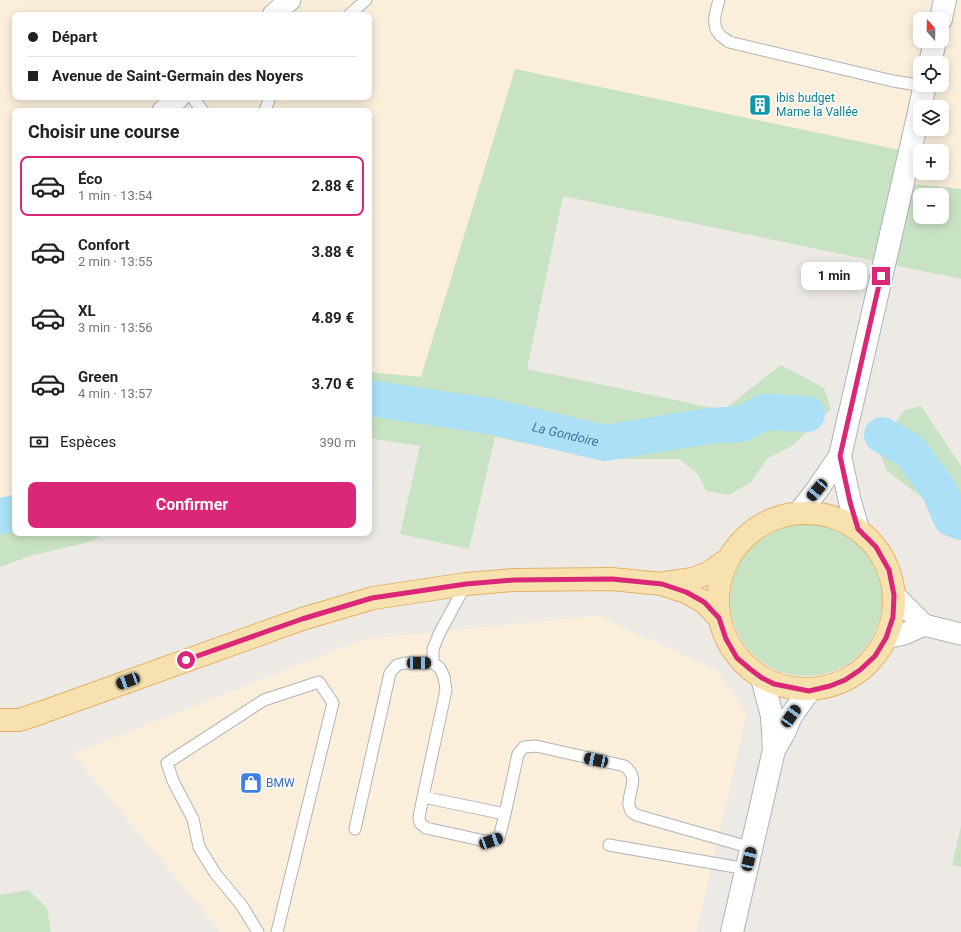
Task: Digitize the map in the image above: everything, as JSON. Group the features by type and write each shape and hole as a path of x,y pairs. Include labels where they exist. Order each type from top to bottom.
{"main road":[{"path":"942,12 945,0"},
{"path":"799,513 840,456 914,136"},
{"path":"840,456 850,502 858,529"},
{"path":"662,584 693,579 710,572 727,560 745,536 770,520 799,513 819,513 839,519 858,529 876,547 886,564 889,570 894,595 893,617 886,638 875,656 860,670 845,680 830,686 809,691 774,684 762,678 737,658 726,639 719,618 718,588 727,560"},
{"path":"0,735 10,720 302,619 372,598 466,584 514,580 612,579 662,584 686,592 704,602 719,618"},
{"path":"732,932 774,750 772,716 762,678"},
{"path":"774,750 784,733 791,716 809,691"}],"street":[{"path":"276,12 290,0"},
{"path":"166,108 176,100"},
{"path":"894,595 924,625 961,634"},
{"path":"886,638 904,634 924,625"}],"lane":[{"path":"352,12 366,0"},
{"path":"719,0 714,19 714,26 719,34 729,42 893,81 913,84"},
{"path":"194,100 201,108"},
{"path":"433,663 433,649 439,634 466,584"},
{"path":"355,829 390,673 397,666 405,663 433,663 440,668 444,677 446,690 419,817 420,823 426,828 485,841 491,841 499,838 518,754 524,748 536,746 625,766 631,772 633,778 628,804 631,812 752,848"},
{"path":"258,932 242,906 215,873 199,847 193,819 173,781 167,763 264,700 319,682 333,703 277,932"},
{"path":"423,797 505,814"},
{"path":"609,845 746,870"}],"shaded area":[{"path":"0,0 961,0 961,189 893,182 515,69 421,377 372,372 372,108 12,108 12,507 0,513"},
{"path":"598,616 716,670 747,713 696,932 221,932 73,754 364,639"}],"green space":[{"path":"515,69 900,150 893,182 961,189 961,279 563,196 527,369 723,410 781,365 824,388 831,409 792,446 768,458 751,482 729,495 706,491 698,474 679,459 602,459 495,437 469,549 400,534 420,446 372,438 372,372 421,377"},
{"path":"921,406 961,466 961,527 887,471 877,445 905,410"},
{"path":"12,507 12,536 99,536 93,541 30,556 0,567 0,513"},
{"path":"806,524 828,527 842,533 860,546 873,564 879,578 882,600 879,622 873,636 860,654 842,667 828,673 806,676 784,673 770,667 752,654 739,636 733,622 730,600 733,578 739,564 752,546 770,533 784,527"},
{"path":"961,826 961,867 952,865"},
{"path":"28,890 47,908 51,932 0,932 0,895"}],"waterway":[{"name":"La Gondoire","path":"372,398 489,416 605,443 708,426 741,424 764,412 807,414"},
{"name":"La Gondoire","path":"882,435 910,451 939,490 951,518 961,522"},
{"name":"La Gondoire","path":"0,516 12,514"}],"place":[{"name":"ibis budget Marne la Vallée","path":"760,105"},
{"name":"BMW","path":"251,783"}],"route":[{"path":"186,660 302,619 372,598 466,584 514,580 612,579 662,584 686,592 704,602 719,618 726,639 737,658 762,678 774,684 809,691 830,686 845,680 860,670 875,656 886,638 893,617 894,595 889,570 876,547 858,529 850,502 840,456 881,276"}]}
